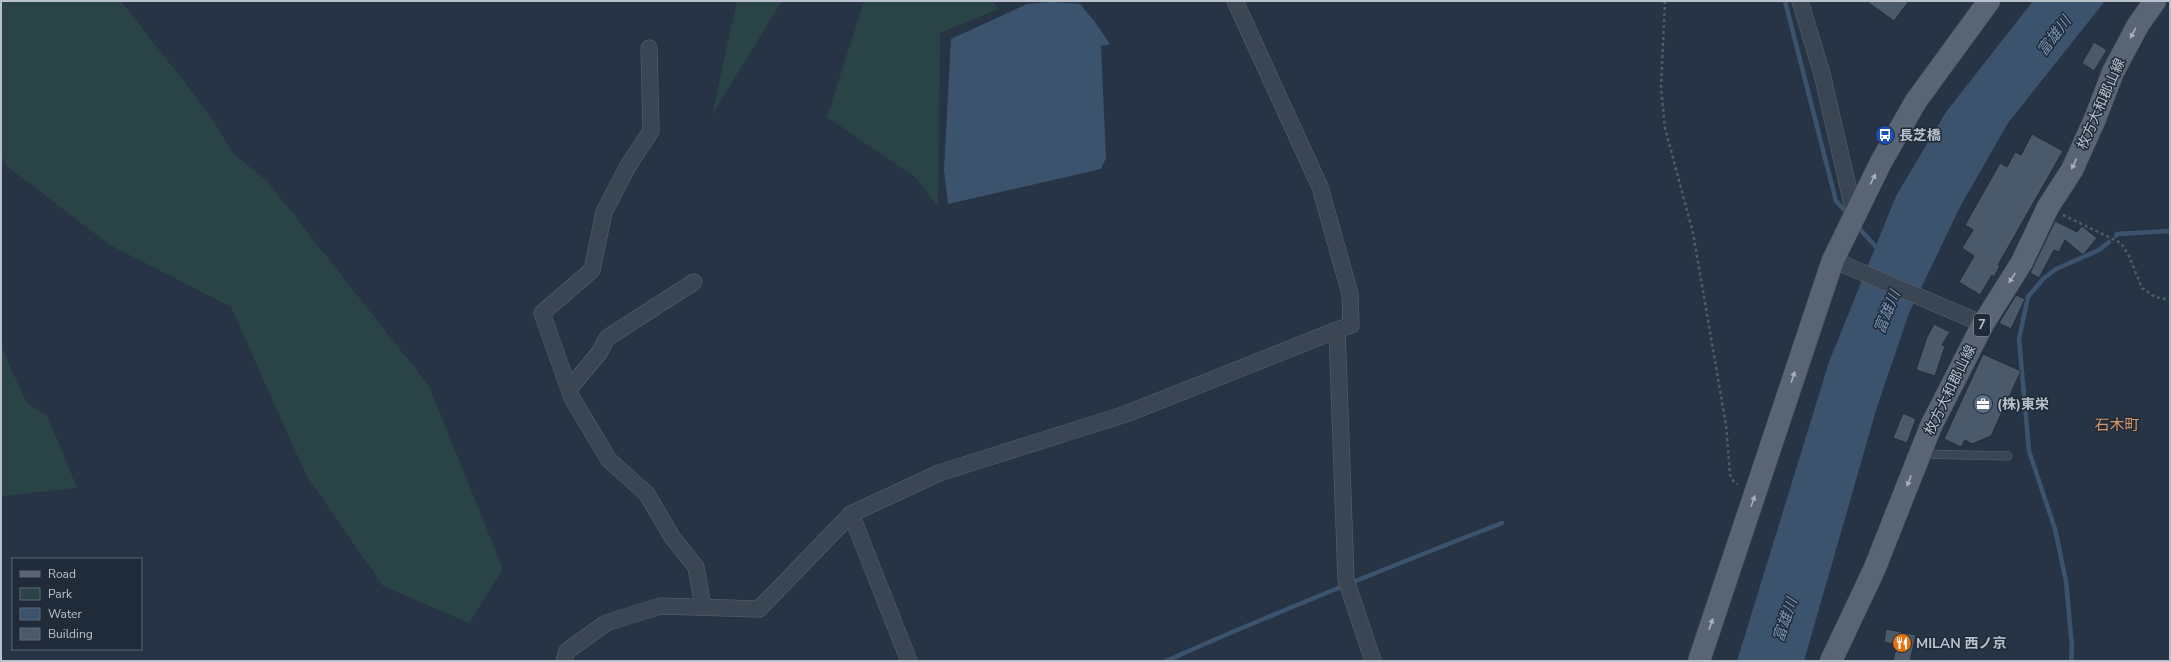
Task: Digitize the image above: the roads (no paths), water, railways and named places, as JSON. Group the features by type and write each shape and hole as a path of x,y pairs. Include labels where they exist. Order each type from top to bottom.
{"main road":[{"path":"1699,661 1756,492 1840,263 1855,217 1881,162 1916,101 1989,1"},
{"name":"枚方大和郡山線","path":"1831,661 1874,570 1931,426 1983,324 2022,262 2048,208 2072,170 2095,119 2113,72 2138,25 2155,1"}],"street":[{"path":"564,661 567,651 606,623 660,606 759,609 851,514 938,472 1126,414 1351,325 1350,294 1320,187 1235,1"},
{"path":"1800,1 1822,74 1855,217"},
{"path":"649,48 651,131 628,166 604,212 592,270 542,313 572,398 609,460 646,494 672,537 696,567 703,607"},
{"path":"1840,263 1983,324"},
{"path":"569,389 599,353 607,338 694,282"},
{"path":"1337,330 1346,580 1372,661"},
{"path":"851,514 909,661"}],"lane":[{"path":"1920,454 2008,456"}],"water":[{"name":"富雄川","path":"2033,1 2105,1 2008,123 1961,205 1909,313 1877,407 1804,661 1737,661 1829,362 1896,196 1946,112"},
{"path":"1052,2 1080,4 1110,44 1101,46 1106,158 1101,169 948,204 944,170 951,39 1027,4"}],"waterway":[{"path":"1785,1 1836,201 1848,214"},
{"path":"1856,225 1878,249"},
{"path":"2116,236 2117,234 2170,231"},
{"path":"2071,661 2072,647 2066,581 2055,529 2029,451 2019,339 2028,297 2043,279 2056,269 2099,250 2109,242"},
{"path":"1166,661 1333,590 1502,523"}],"place":[{"name":"長芝橋","path":"1885,135"},
{"name":"(株)東栄","path":"1983,404"},
{"name":"MILAN 西ノ京","path":"1902,643"}],"district":[{"name":"石木町","path":"2117,425"}]}
